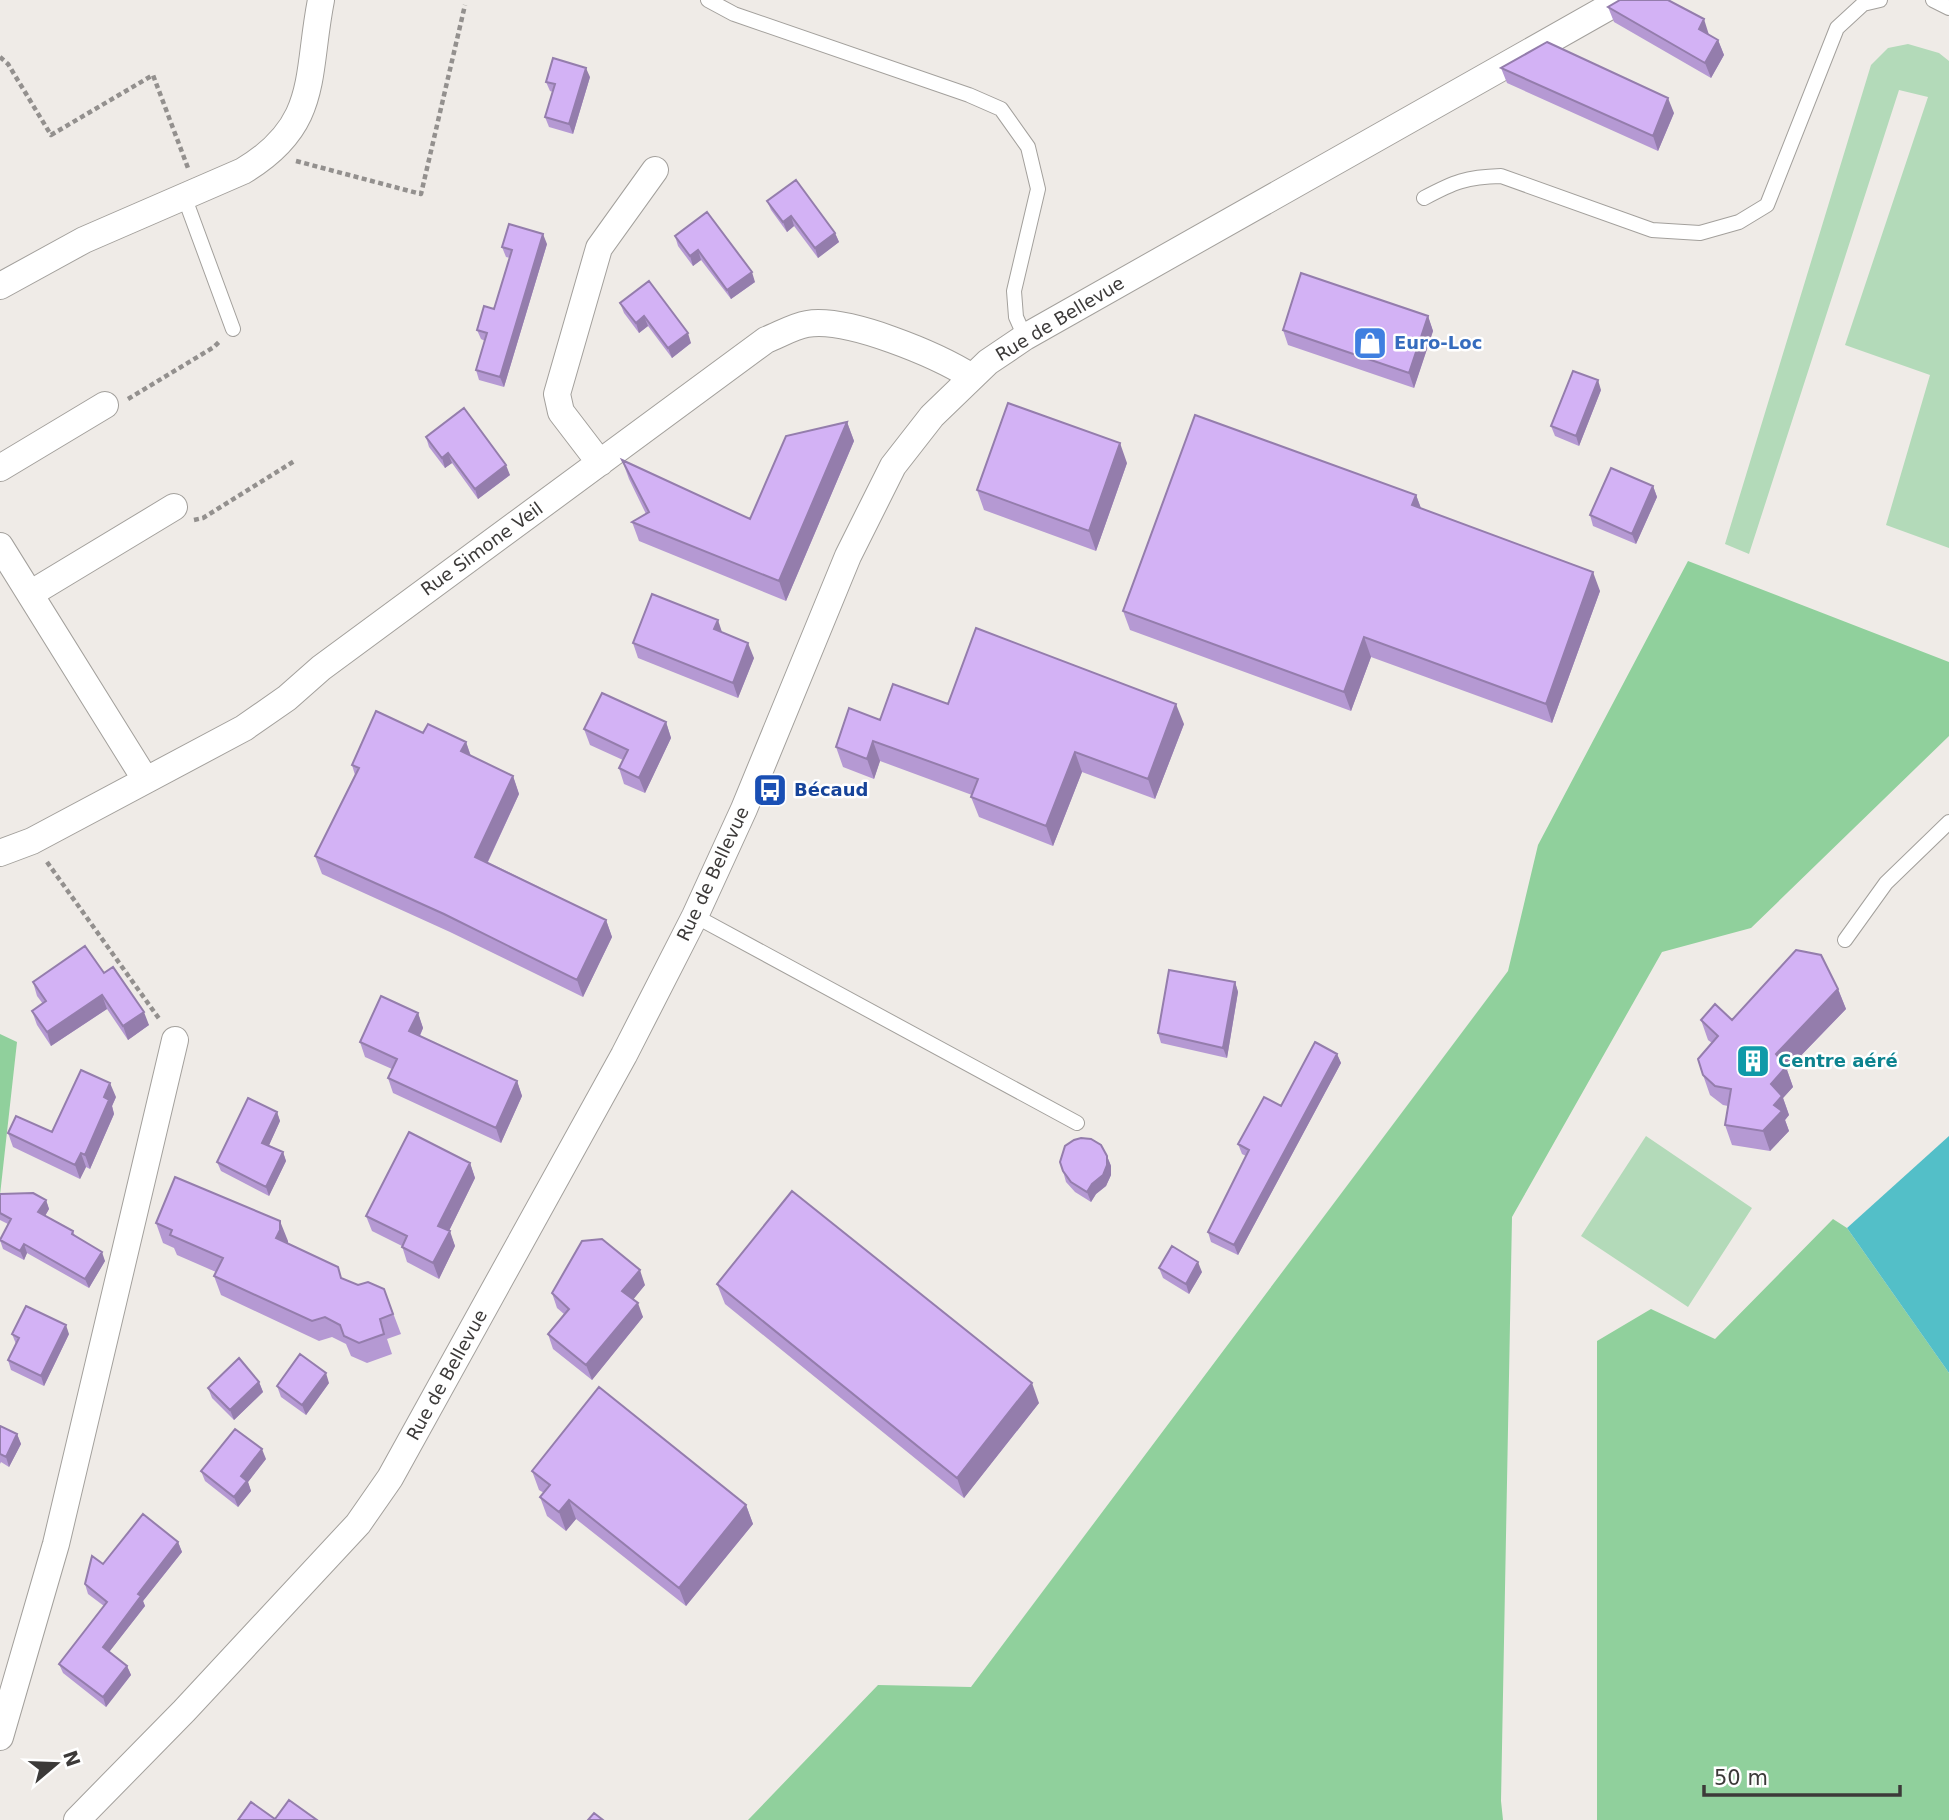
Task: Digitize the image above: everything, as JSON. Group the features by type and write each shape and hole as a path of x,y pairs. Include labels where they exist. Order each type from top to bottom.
{"street":[{"path":"0,286 84,240 243,171 268,153 284,137 303,108 311,75 321,0"},
{"name":"Rue de Bellevue","path":"77,1820 184,1711 358,1524 390,1478 624,1055 695,915 744,809 848,556 893,466 932,416 988,362 1025,337 1621,0"},
{"path":"600,463 561,412 556,394 599,248 655,170"},
{"name":"Rue Simone Veil","path":"0,853 32,841 244,728 287,698 321,668 766,340 807,324 848,325 945,360 972,377"},
{"path":"0,468 105,405"},
{"path":"30,594 174,507"},
{"path":"0,546 145,779"},
{"path":"0,1737 56,1544 175,1041"}],"lane":[{"path":"708,0 734,14 969,95 1001,109 1028,147 1038,189 1014,291 1016,317 1025,337"},
{"path":"1424,198 1455,181 1501,176 1652,230 1700,233 1739,222 1767,205 1837,28 1863,4 1880,0"},
{"path":"1933,0 1949,8"},
{"path":"190,194 233,329"},
{"path":"1845,940 1885,883 1949,822"},
{"path":"695,915 1077,1123"}],"path":[{"path":"268,153 421,194 466,5"},
{"path":"0,57 8,64 51,135 153,75 190,194"},
{"path":"105,405 117,406 215,347 233,329"},
{"path":"174,507 182,517 191,520 203,518 296,460"},
{"path":"32,841 175,1041"}],"green space":[{"path":"1908,44 1939,53 1949,61 1949,548 1886,525 1930,375 1845,345 1928,97 1899,90 1749,554 1725,544 1871,65 1888,48"},
{"path":"1688,561 1949,662 1949,736 1751,928 1662,952 1512,1217 1501,1801 1503,1820 748,1820 878,1685 971,1687 1508,971 1538,845"},
{"path":"0,1034 17,1042 0,1195"},
{"path":"1646,1136 1752,1208 1688,1307 1581,1236"},
{"path":"1833,1219 1847,1228 1949,1373 1949,1820 1597,1820 1597,1341 1651,1309 1715,1339"}],"water":[{"path":"1949,1136 1949,1373 1847,1228"}],"building":[{"path":"1620,0 1668,0 1704,19 1699,29 1718,40 1705,63 1608,7"},
{"path":"1547,42 1668,98 1653,136 1501,68"},
{"path":"553,58 586,68 569,124 545,117 555,84 546,82"},
{"path":"796,180 835,233 815,248 791,216 783,222 767,201"},
{"path":"707,212 752,272 727,290 698,250 690,256 675,236"},
{"path":"509,224 543,234 500,377 476,370 487,333 477,330 484,306 494,309 512,250 502,247"},
{"path":"1301,273 1428,316 1409,373 1283,330"},
{"path":"649,281 688,333 668,348 644,316 636,323 620,303"},
{"path":"1573,371 1598,380 1576,436 1551,426"},
{"path":"1008,403 1120,443 1089,531 977,490"},
{"path":"464,408 506,465 475,489 448,453 442,458 426,437"},
{"path":"1195,415 1416,495 1412,505 1593,572 1546,704 1364,637 1344,692 1123,611"},
{"path":"847,422 779,581 632,522 649,512 622,460 750,519 786,436"},
{"path":"1611,468 1653,486 1632,534 1590,515"},
{"path":"652,594 718,620 714,629 748,643 733,683 633,643"},
{"path":"976,628 1176,704 1148,779 1075,752 1046,826 971,797 978,779 873,741 867,759 836,747 849,708 880,720 893,684 948,704"},
{"path":"602,693 666,722 639,778 619,768 628,750 584,729"},
{"path":"376,711 423,733 428,724 466,742 461,751 513,776 475,857 606,920 577,980 444,914 315,856 359,768 352,765"},
{"path":"85,946 104,973 113,967 144,1012 123,1026 102,995 47,1032 32,1011 46,1001 33,982"},
{"name":"Centre aéré","path":"1796,950 1821,955 1838,989 1776,1054 1786,1067 1771,1084 1782,1096 1774,1105 1782,1111 1763,1131 1725,1125 1731,1089 1715,1086 1703,1075 1698,1059 1718,1036 1701,1020 1715,1004 1732,1020"},
{"path":"1169,970 1235,982 1223,1048 1158,1033"},
{"path":"381,996 418,1013 409,1031 517,1081 496,1128 388,1078 397,1059 360,1042"},
{"path":"1315,1042 1337,1054 1234,1245 1208,1232 1249,1150 1238,1144 1264,1097 1281,1106"},
{"path":"81,1070 110,1083 104,1097 109,1100 85,1155 81,1153 75,1165 8,1133 16,1116 52,1132"},
{"path":"248,1098 277,1112 262,1143 283,1152 266,1187 217,1162"},
{"path":"409,1132 470,1163 438,1226 450,1231 433,1263 402,1247 407,1236 366,1216"},
{"path":"1081,1138 1091,1139 1101,1145 1107,1156 1103,1175 1087,1192 1071,1182 1060,1162 1065,1146"},
{"path":"175,1177 280,1221 276,1238 338,1267 341,1278 358,1285 368,1282 384,1289 393,1314 380,1319 384,1334 359,1343 344,1336 340,1325 325,1317 312,1321 214,1276 223,1258 170,1235 172,1230 156,1223"},
{"path":"792,1191 1032,1383 957,1478 717,1284"},
{"path":"33,1193 46,1200 38,1212 73,1231 72,1234 102,1252 85,1279 24,1244 20,1251 0,1240 11,1219 0,1213 0,1194"},
{"path":"602,1239 640,1270 622,1291 638,1303 586,1365 548,1334 569,1309 552,1293 582,1241"},
{"path":"1172,1246 1198,1262 1186,1284 1159,1268"},
{"path":"26,1306 66,1325 41,1376 8,1360 19,1338 12,1334"},
{"path":"300,1354 326,1373 302,1405 277,1386"},
{"path":"239,1358 259,1382 230,1410 208,1388"},
{"path":"599,1387 746,1505 679,1588 569,1500 559,1512 540,1497 550,1485 532,1471"},
{"path":"0,1426 17,1434 6,1457 0,1454"},
{"path":"235,1429 262,1449 241,1476 247,1481 234,1497 201,1471"},
{"path":"143,1514 178,1542 138,1594 141,1596 103,1647 127,1666 103,1697 59,1664 107,1602 85,1584 92,1556 103,1564"},
{"path":"289,1800 317,1820 238,1820 251,1802 275,1819"},
{"path":"594,1813 603,1820 588,1820"}],"place":[{"name":"Euro-Loc","path":"1370,343"},
{"name":"Bécaud","path":"770,790"},
{"name":"Centre aéré","path":"1753,1061"}]}
